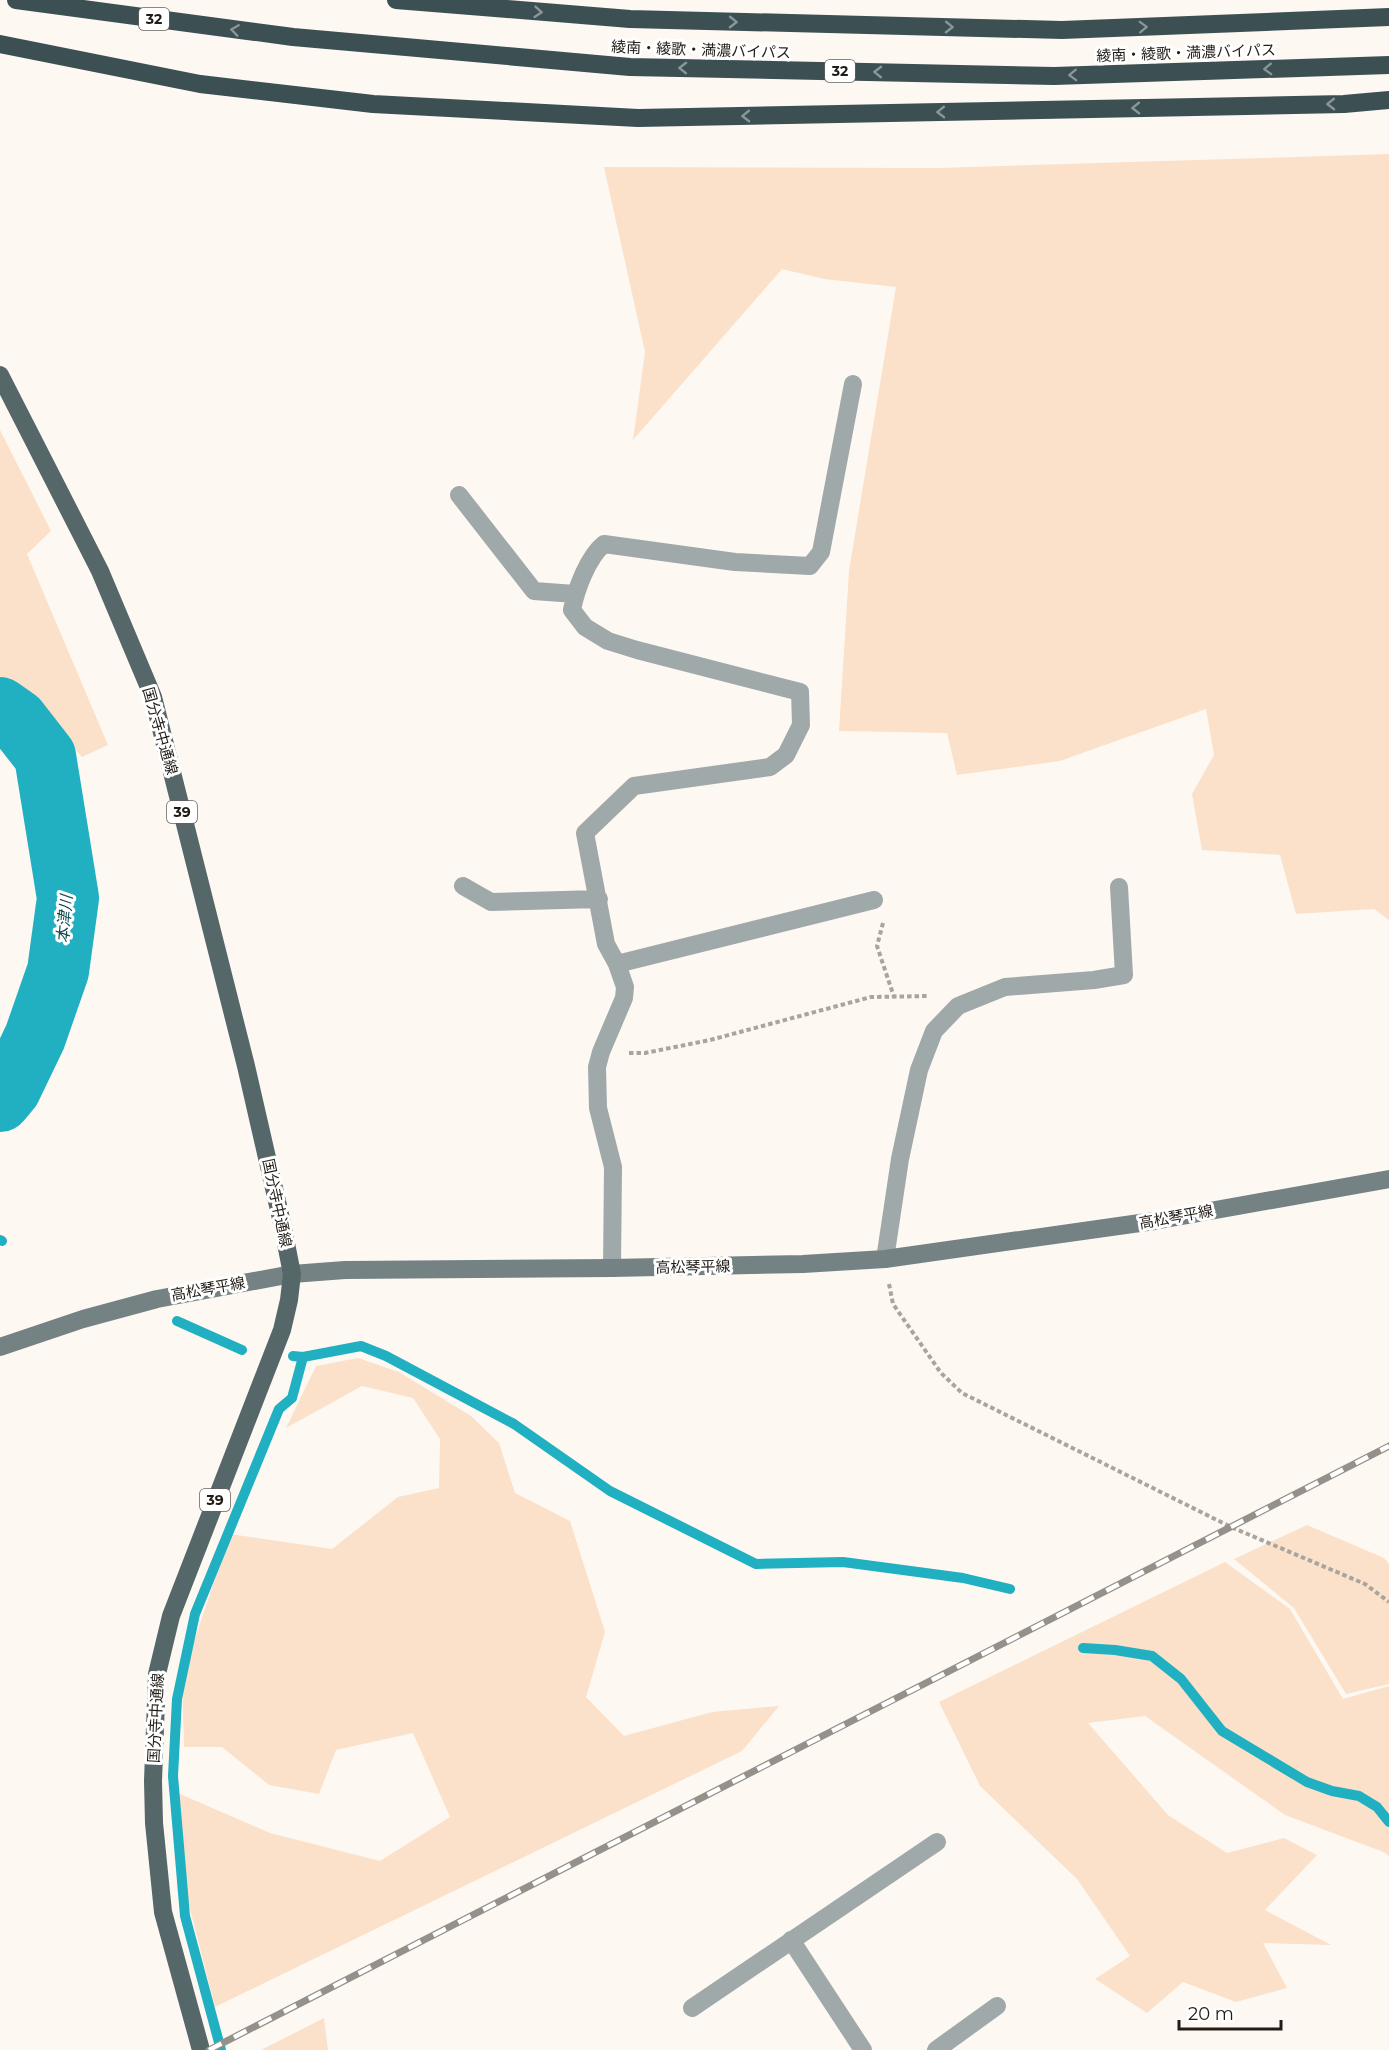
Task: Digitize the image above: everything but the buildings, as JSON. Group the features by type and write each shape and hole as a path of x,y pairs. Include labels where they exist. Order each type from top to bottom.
{"highway":[{"name":"綾南・綾歌・満濃バイパス","path":"16,0 292,37 654,68 1054,76 1389,64"},
{"name":"綾南・綾歌・満濃バイパス","path":"396,0 630,19 1062,30 1389,17"},
{"path":"0,44 200,84 373,104 638,118 1344,104 1389,100"}],"main road":[{"name":"国分寺中通線","path":"0,375 100,571 153,697 249,1077 292,1274 282,1330 171,1616 157,1674 154,1802 163,1912 201,2050"},
{"name":"高松琴平線","path":"0,1347 83,1319 157,1299 292,1274 345,1270 803,1264 885,1259 1155,1221 1389,1179"}],"street":[{"path":"612,1268 613,1167 598,1108 597,1067 624,998 625,987 617,964 606,944 585,833 634,786 770,766 786,755 801,725 800,692 609,641 585,627 572,610 575,594 596,550 604,544 735,562 810,566 821,552 853,384"},
{"path":"459,495 534,591 575,594"},
{"path":"463,886 491,902 599,899"},
{"path":"885,1259 900,1158 914,1092 919,1070 934,1032 958,1006 1005,987 1094,980 1124,975 1119,887"},
{"path":"617,964 874,900"},
{"path":"692,2008 937,1842"},
{"path":"791,1940 863,2050"},
{"path":"936,2050 997,2006"}],"path":[{"path":"874,900 887,910 877,946 894,997"},
{"path":"601,1052 645,1053 710,1040 871,997 916,998 937,995"},
{"path":"885,1259 893,1304 941,1373 962,1392 1231,1527 1365,1584 1389,1602"}],"shaded area":[{"path":"1389,154 1389,920 1374,909 1296,914 1280,855 1202,850 1192,794 1214,755 1206,709 1060,761 957,775 947,733 839,731 849,571 896,287 824,279 782,269 633,440 645,352 604,167 939,168"},
{"path":"0,430 51,531 27,554 108,745 82,757 26,695 0,676"},
{"path":"358,1358 399,1372 471,1416 499,1443 515,1493 570,1521 605,1632 586,1697 624,1736 712,1712 779,1706 742,1751 215,2007 179,1866 171,1790 270,1833 380,1861 450,1817 413,1733 336,1750 319,1794 269,1785 222,1747 184,1747 182,1677 230,1534 332,1549 398,1497 439,1488 440,1439 413,1398 362,1386 286,1428 316,1366"},
{"path":"1307,1525 1384,1558 1389,1564 1389,1684 1346,1694 1294,1608 1234,1559"},
{"path":"1225,1562 1290,1609 1343,1699 1389,1686 1389,1857 1386,1853 1285,1815 1145,1716 1088,1723 1168,1815 1227,1853 1284,1838 1317,1855 1265,1910 1331,1945 1263,1943 1287,1988 1236,2002 1183,1982 1147,2013 1095,1979 1130,1956 1077,1879 980,1786 939,1702"},
{"path":"324,2018 328,2050 261,2050"}],"waterway":[{"name":"本津川","path":"0,708 17,720 45,756 68,898 58,971 35,1037 10,1089 0,1101"},
{"path":"177,1321 242,1350"},
{"path":"293,1356 303,1357 361,1346 386,1356 514,1424 610,1491 756,1564 843,1562 963,1578 1010,1589"},
{"path":"221,2050 185,1916 173,1776 177,1699 195,1614 279,1409 292,1398 303,1357"},
{"path":"1083,1648 1152,1656 1181,1679 1222,1731 1307,1782 1332,1791 1359,1796 1377,1807 1389,1822"}],"railway":[{"path":"209,2050 1389,1446"}]}
